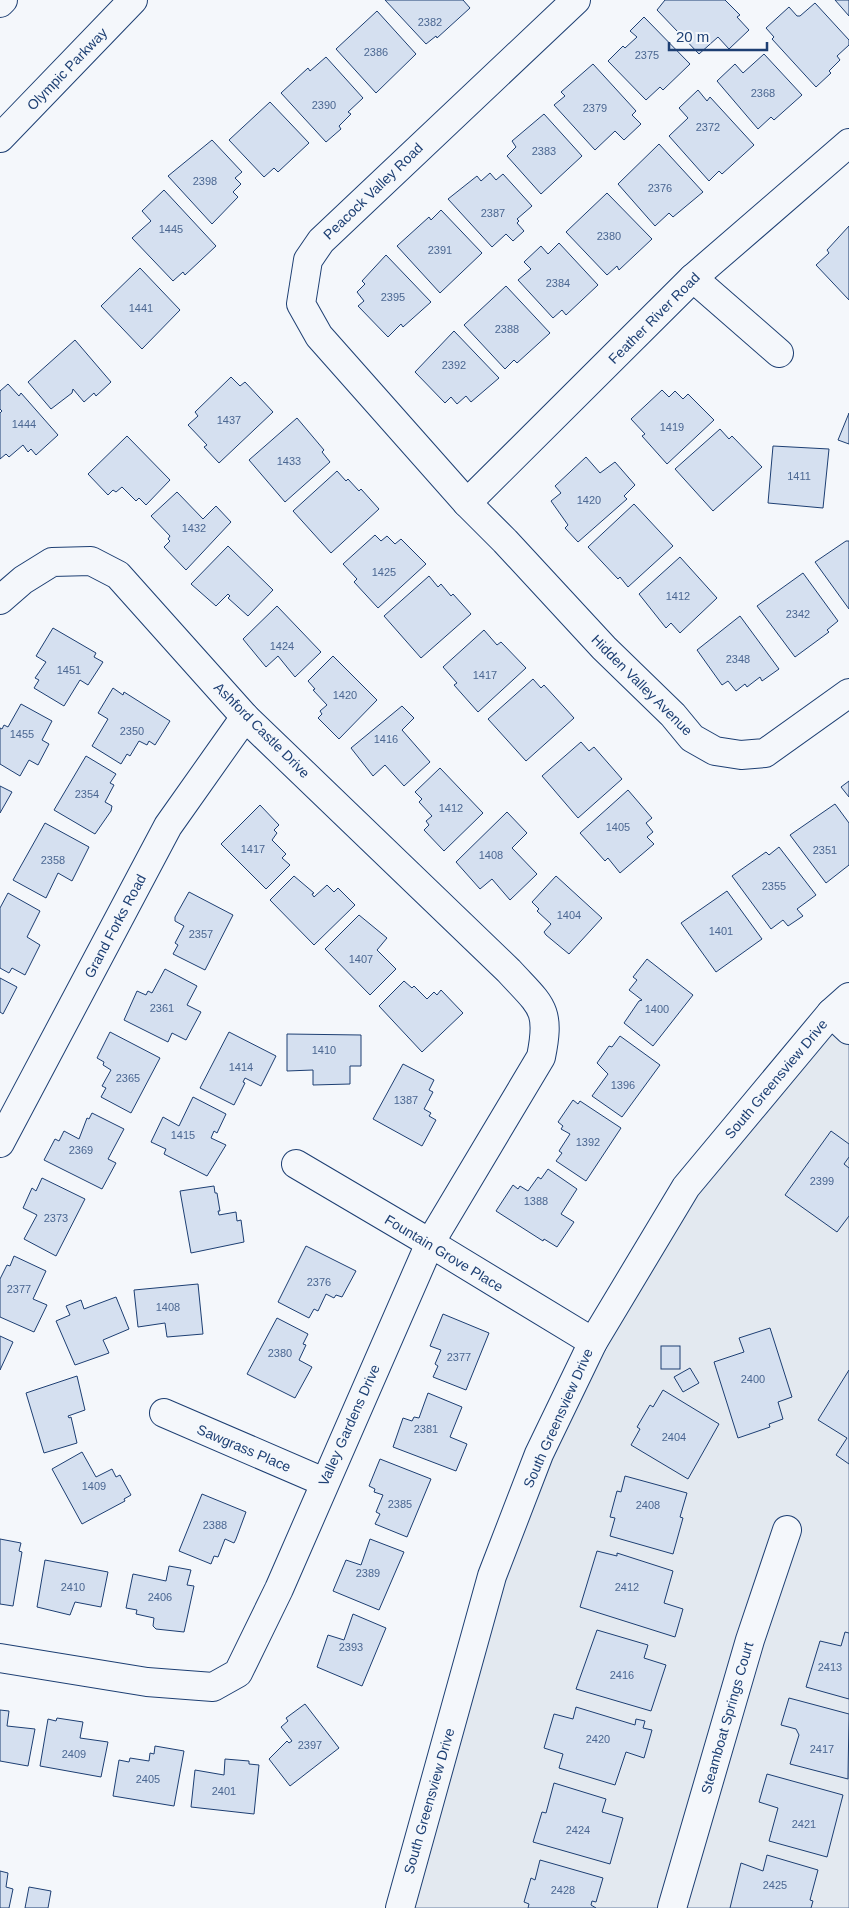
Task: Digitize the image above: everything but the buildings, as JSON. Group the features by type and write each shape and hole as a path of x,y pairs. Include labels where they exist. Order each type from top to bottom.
{"street":[{"path":"0,3 3,0"},
{"name":"Olympic Parkway","path":"0,138 133,0"},
{"name":"Peacock Valley Road","path":"467,503 319,336 301,304 308,260 321,241 340,220 576,0"},
{"name":"Feather River Road","path":"467,503 693,278 849,142"},
{"path":"693,278 779,353"},
{"name":"Hidden Valley Avenue","path":"467,503 505,541 604,648 673,715 692,738 715,751 741,755 765,753 849,693"},
{"name":"Ashford Castle Drive","path":"0,600 23,580 52,562 91,562 118,575 244,717 509,971"},
{"name":"Grand Forks Road","path":"0,1143 168,826 244,717"},
{"name":"Valley Gardens Drive","path":"0,1658 147,1682 213,1687 238,1673 279,1589 324,1482 430,1243 541,1057 546,1031 542,1007 509,971"},
{"name":"South Greensview Drive","path":"400,1908 492,1576 539,1454 593,1342 686,1188 843,1013"},
{"name":"Fountain Grove Place","path":"296,1164 593,1342"},
{"name":"Sawgrass Place","path":"164,1413 324,1482"},
{"name":"Steamboat Springs Court","path":"672,1908 750,1640 787,1530"}],"shaded area":[{"path":"849,995 849,1908 399,1908 473,1642 629,1277"}]}
